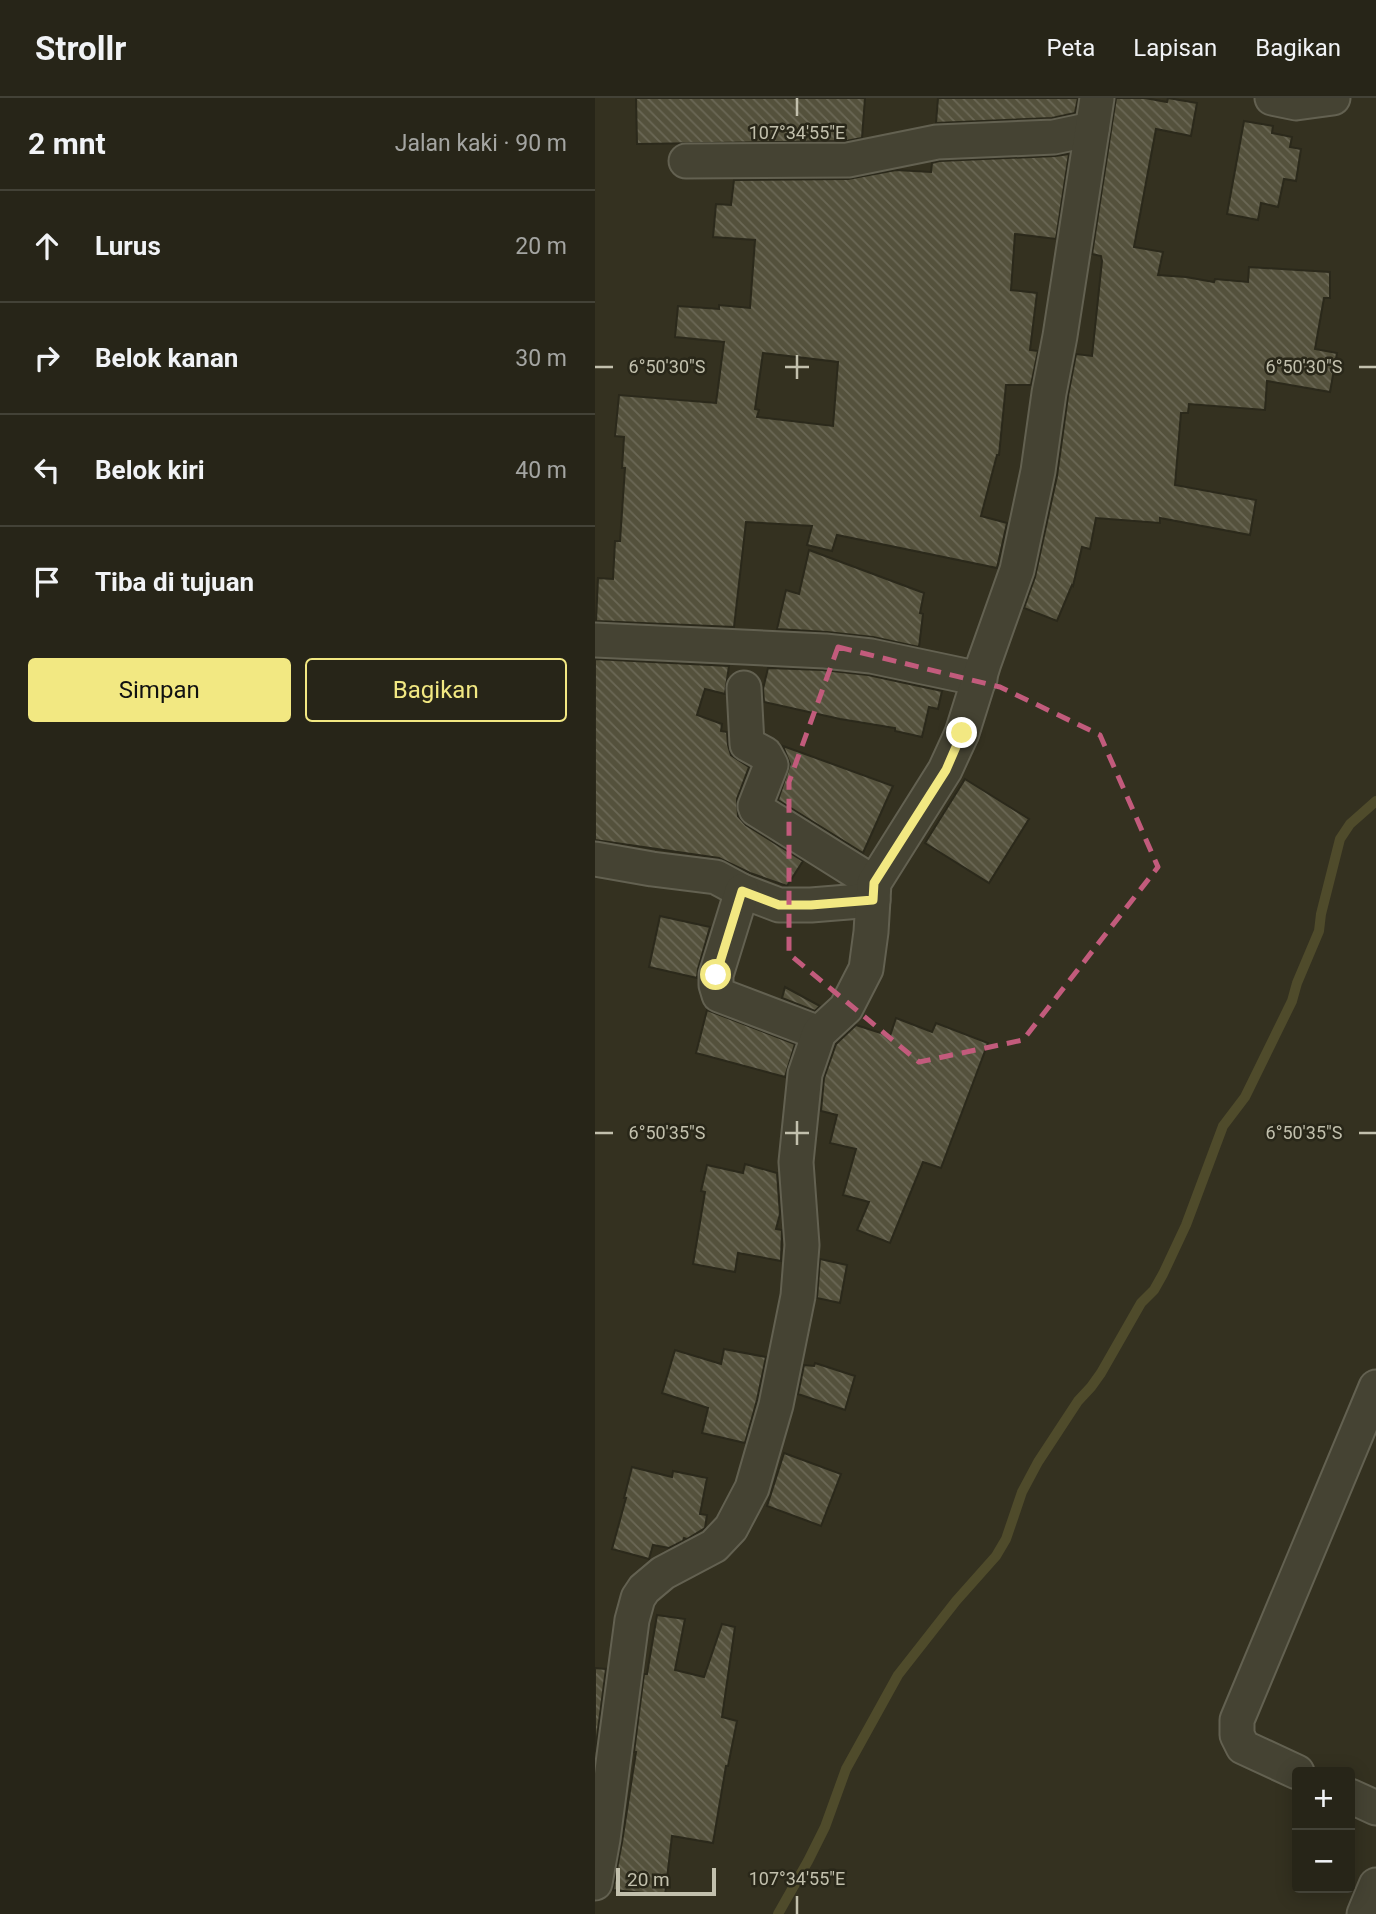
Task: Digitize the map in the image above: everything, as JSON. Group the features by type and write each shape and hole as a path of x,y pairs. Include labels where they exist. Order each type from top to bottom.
{"street":[{"path":"1272,98 1296,103 1333,98"},
{"path":"686,161 848,160 937,142 1054,137 1094,114"},
{"path":"595,1883 632,1620 638,1598 644,1589 663,1573 715,1546 731,1528 752,1488 776,1405 798,1296 802,1245 796,1162 805,1074 819,1033 846,1008 866,969 874,892 946,770 962,733 1017,569 1038,471 1094,114"},
{"path":"595,640 825,651 870,656 980,679"},
{"path":"744,688 747,744 765,754 771,765 756,809 874,892"},
{"path":"595,859 716,877 742,891 779,905 811,905 874,892"},
{"path":"742,891 716,975 719,995 819,1033"},
{"path":"1292,1770 1243,1747 1237,1735 1237,1720 1376,1387"},
{"path":"1355,1798 1376,1808"},
{"path":"1364,1914 1376,1885"}],"highlighted area":[{"path":"838,647 1000,687 1100,735 1158,867 1023,1040 919,1062 789,954 789,782"}],"building":[{"path":"636,98 865,98 862,138 846,141 637,144"},
{"path":"938,98 1078,98 1075,113 1052,118 936,123"},
{"path":"1116,98 1145,98 1167,102 1168,98 1197,103 1191,136 1156,129 1134,247 1163,252 1158,275 1214,282 1215,279 1248,282 1249,267 1330,272 1330,298 1324,298 1315,349 1337,353 1330,392 1267,381 1265,410 1189,404 1188,413 1181,413 1175,485 1256,500 1250,535 1160,518 1160,523 1096,518 1090,549 1082,547 1073,586 1057,621 1024,608 1035,577 1057,476 1076,354 1092,356 1102,261 1101,256 1092,254"},
{"path":"1244,121 1273,126 1272,133 1292,137 1290,147 1301,149 1296,181 1284,179 1278,207 1261,203 1258,220 1227,214"},
{"path":"1069,154 1056,239 1015,234 1011,290 1037,293 1030,350 1038,351 1031,385 1006,385 999,455 981,516 1007,523 997,568 837,535 832,551 807,545 812,526 746,522 734,627 596,621 598,578 613,579 615,541 620,541 625,468 622,468 624,437 615,436 619,395 716,403 724,342 675,337 678,306 719,309 719,305 750,308 755,240 713,237 716,204 731,205 734,180 848,179 896,170 931,172 932,163 939,161","holes":["763,353 838,362 833,426 757,417 759,410 755,409"]},
{"path":"809,550 924,593 920,613 923,614 919,647 873,637 777,629 786,590 799,594"},
{"path":"595,659 729,666 725,694 705,689 697,715 722,724 721,731 727,732 731,755 749,767 737,799 738,816 746,825 803,861 787,886 719,858 595,840"},
{"path":"768,668 868,675 942,691 938,709 929,707 922,737 895,731 895,728 764,702 763,689"},
{"path":"783,746 893,786 863,853 778,800 790,764"},
{"path":"965,779 1029,819 989,883 925,843"},
{"path":"660,916 710,927 697,978 649,967"},
{"path":"785,987 820,1006 815,1011 782,998"},
{"path":"707,1010 795,1044 785,1077 696,1053"},
{"path":"896,1018 932,1032 936,1023 988,1043 941,1168 923,1162 890,1243 857,1230 869,1202 843,1195 856,1149 830,1143 837,1115 821,1111 824,1078 836,1044 856,1025 890,1036"},
{"path":"745,1164 777,1173 780,1214 776,1229 782,1230 781,1261 738,1253 735,1272 693,1264 705,1192 701,1191 707,1165 743,1173"},
{"path":"820,1259 847,1265 840,1303 817,1298"},
{"path":"724,1349 766,1357 745,1443 702,1433 708,1408 662,1393 675,1350 721,1364"},
{"path":"815,1363 855,1376 845,1410 798,1394 804,1365 814,1366"},
{"path":"784,1453 841,1474 821,1526 767,1506"},
{"path":"632,1467 672,1477 673,1471 707,1478 700,1514 707,1515 705,1528 669,1548 653,1545 649,1559 612,1549"},
{"path":"657,1615 685,1619 675,1670 704,1677 722,1624 735,1627 722,1717 737,1721 726,1766 713,1843 672,1836 665,1895 613,1890 636,1752 644,1674 647,1674"},
{"path":"595,1668 606,1669 595,1752"}],"waterway":[{"path":"778,1914 825,1827 846,1769 898,1675 956,1601 996,1556 1006,1539 1022,1492 1038,1462 1078,1401 1101,1373 1141,1303 1154,1290 1163,1274 1186,1225 1223,1126 1245,1097 1292,1001 1319,931 1340,839 1350,824 1376,801"}],"route":[{"path":"716,975 742,891 779,905 873,900 874,883 946,770 962,733"}]}
